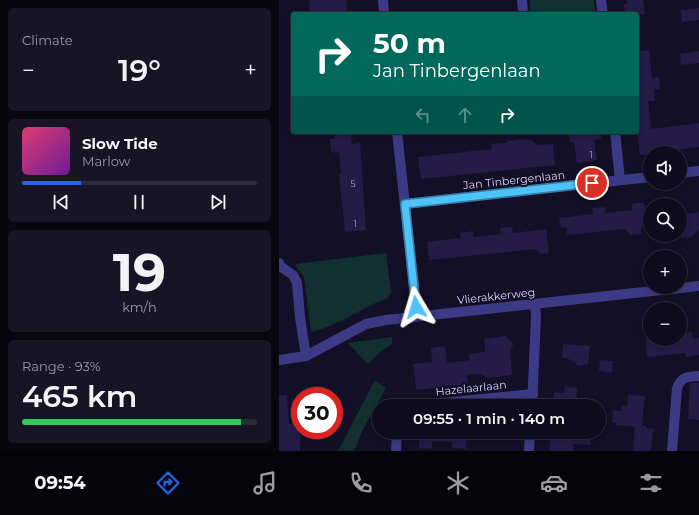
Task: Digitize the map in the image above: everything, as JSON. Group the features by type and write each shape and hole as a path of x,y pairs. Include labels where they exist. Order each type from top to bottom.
{"street":[{"path":"383,0 384,12"},
{"path":"522,0 523,12"},
{"path":"601,0 603,12"},
{"path":"397,134 417,316"},
{"path":"615,134 620,180"},
{"path":"687,172 699,171"},
{"name":"Jan Tinbergenlaan","path":"405,204 643,178"},
{"path":"279,263 280,266 293,275 297,284 306,356"},
{"name":"Vlierakkerweg","path":"279,360 306,356 366,324 386,320 699,286"},
{"path":"533,399 536,317 535,304"},
{"path":"672,451 677,388 679,382 685,377 699,376"},
{"name":"Hazelaarlaan","path":"483,399 533,394"},
{"path":"396,451 397,439"},
{"path":"529,451 530,439"}],"green space":[{"path":"530,0 594,0 595,12 531,12"},
{"path":"386,253 391,292 388,298 331,325 311,332 304,277 295,264"},
{"path":"392,337 392,344 379,353 368,364 348,343"},
{"path":"375,380 386,388 380,399 372,399 372,413 363,429 354,451 338,451"}],"building":[{"path":"309,0 346,0 348,12 310,12"},
{"path":"627,0 643,0 645,14 639,14 639,12 625,12 624,4 627,4"},
{"path":"699,8 699,20 682,22 681,10"},
{"path":"649,50 652,78 659,77 660,89 654,89 655,101 648,101 651,129 699,123 699,147 687,148 687,146 643,146 643,155 640,155 637,136 637,134 639,134 639,52"},
{"path":"699,51 699,63 681,65 680,54"},
{"path":"335,134 351,134 352,144 360,143 366,230 345,232 339,174 341,174 339,152 335,153 331,151 330,139 335,139"},
{"path":"568,134 601,134 601,139 594,140 597,160 577,163 574,142 570,143"},
{"path":"524,139 531,140 538,145 553,144 555,165 421,179 418,157 492,149 491,144 507,143 507,141"},
{"path":"643,203 643,228 641,228 641,234 631,235 625,229 567,235 567,227 561,228 559,218 593,214 592,208 605,207 605,213 632,210 632,204"},
{"path":"699,212 699,229 692,237 687,237 687,214"},
{"path":"512,227 513,233 546,229 549,253 541,254 536,249 429,260 427,242 461,238 460,233 473,231 473,237 501,234 500,228"},
{"path":"692,332 693,339 699,338 699,355 686,357 686,353 647,357 646,346 687,346 687,333"},
{"path":"505,336 512,342 513,347 510,350 512,375 488,378 480,374 467,375 468,384 416,390 413,364 432,362 431,348 445,346 447,363 470,360 469,354 485,352 484,339"},
{"path":"563,344 590,346 588,364 579,366 567,358 562,358"},
{"path":"600,360 613,361 612,373 599,371"},
{"path":"690,383 699,383 699,420 688,419"},
{"path":"565,387 577,388 576,399 554,399 554,392 564,393"},
{"path":"279,395 287,395 289,424 291,424 291,439 300,439 300,451 279,451"},
{"path":"628,395 645,396 642,426 653,429 651,451 633,451 635,427 616,425 616,423 612,423 613,411 621,411 622,405 627,406"},
{"path":"420,439 467,439 466,449 452,448 452,442 432,441 432,449 419,448"},
{"path":"550,439 590,439 590,445 573,444 573,451 549,451"}],"route":[{"path":"416,307 405,204 592,183"}]}
